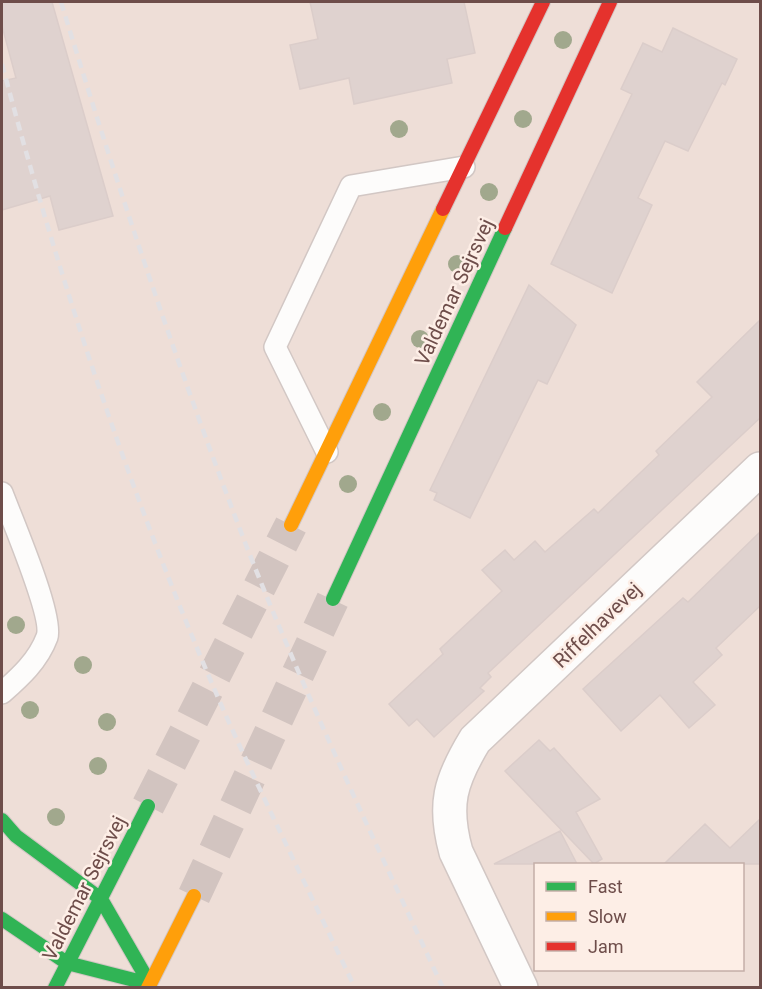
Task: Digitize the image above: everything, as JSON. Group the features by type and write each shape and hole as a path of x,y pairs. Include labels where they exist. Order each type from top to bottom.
{"main road":[{"path":"291,525 543,2"},
{"name":"Valdemar Sejrsvej","path":"333,599 610,2"},
{"name":"Valdemar Sejrsvej","path":"55,987 148,806"},
{"path":"2,820 25,843 101,899 149,986"},
{"path":"149,986 194,896"},
{"path":"2,919 67,963 149,986"}],"street":[{"name":"Riffelhavevej","path":"521,987 456,852 449,817 449,792 459,765 475,740 760,469"}],"lane":[{"path":"327,452 275,347 351,186 464,167"},
{"path":"2,493 45,609 48,634 31,668 2,693"}],"shaded area":[{"path":"2,2 760,2 760,987 2,988"}],"building":[{"path":"2,2 52,2 113,216 59,230 50,196 2,210 2,81 16,78 2,26"},
{"path":"310,2 464,2 475,53 447,59 452,83 354,104 349,78 300,89 290,45 318,39"},
{"path":"673,28 737,59 725,85 722,83 688,151 665,141 638,198 652,205 612,293 551,264 632,94 621,89 643,43 662,52"},
{"path":"529,285 576,325 547,384 538,380 470,518 434,500 437,493 430,490"},
{"path":"760,320 760,418 488,673 491,677 480,688 484,691 434,737 417,719 409,726 389,704 443,654 440,649 502,591 482,570 505,550 514,560 535,541 545,552 594,509 598,513 659,455 656,451 712,397 697,382"},
{"path":"760,532 760,606 716,648 722,655 693,682 715,705 689,728 660,695 621,731 583,689 683,598 688,602"},
{"path":"539,740 550,751 554,748 600,799 576,812 602,859 593,863 505,771"},
{"path":"760,819 760,864 665,863 705,824 730,848"},
{"path":"560,831 576,863 534,863 494,864"}],"tunnel":[{"path":"148,806 291,525"},
{"path":"194,896 333,599"}],"railway":[{"path":"61,2 149,275 246,545 316,713 443,988"},
{"path":"2,64 73,309 158,551 223,709 355,988"}],"traffic: fast":[{"path":"333,599 505,228"},
{"path":"55,988 148,806"},
{"path":"2,820 16,836 101,899 150,984"},
{"path":"2,919 67,963 150,984"}],"traffic: slow":[{"path":"291,525 443,209"},
{"path":"148,988 194,896"}],"traffic: jam":[{"path":"443,209 543,2"},
{"path":"505,228 610,2"}]}
